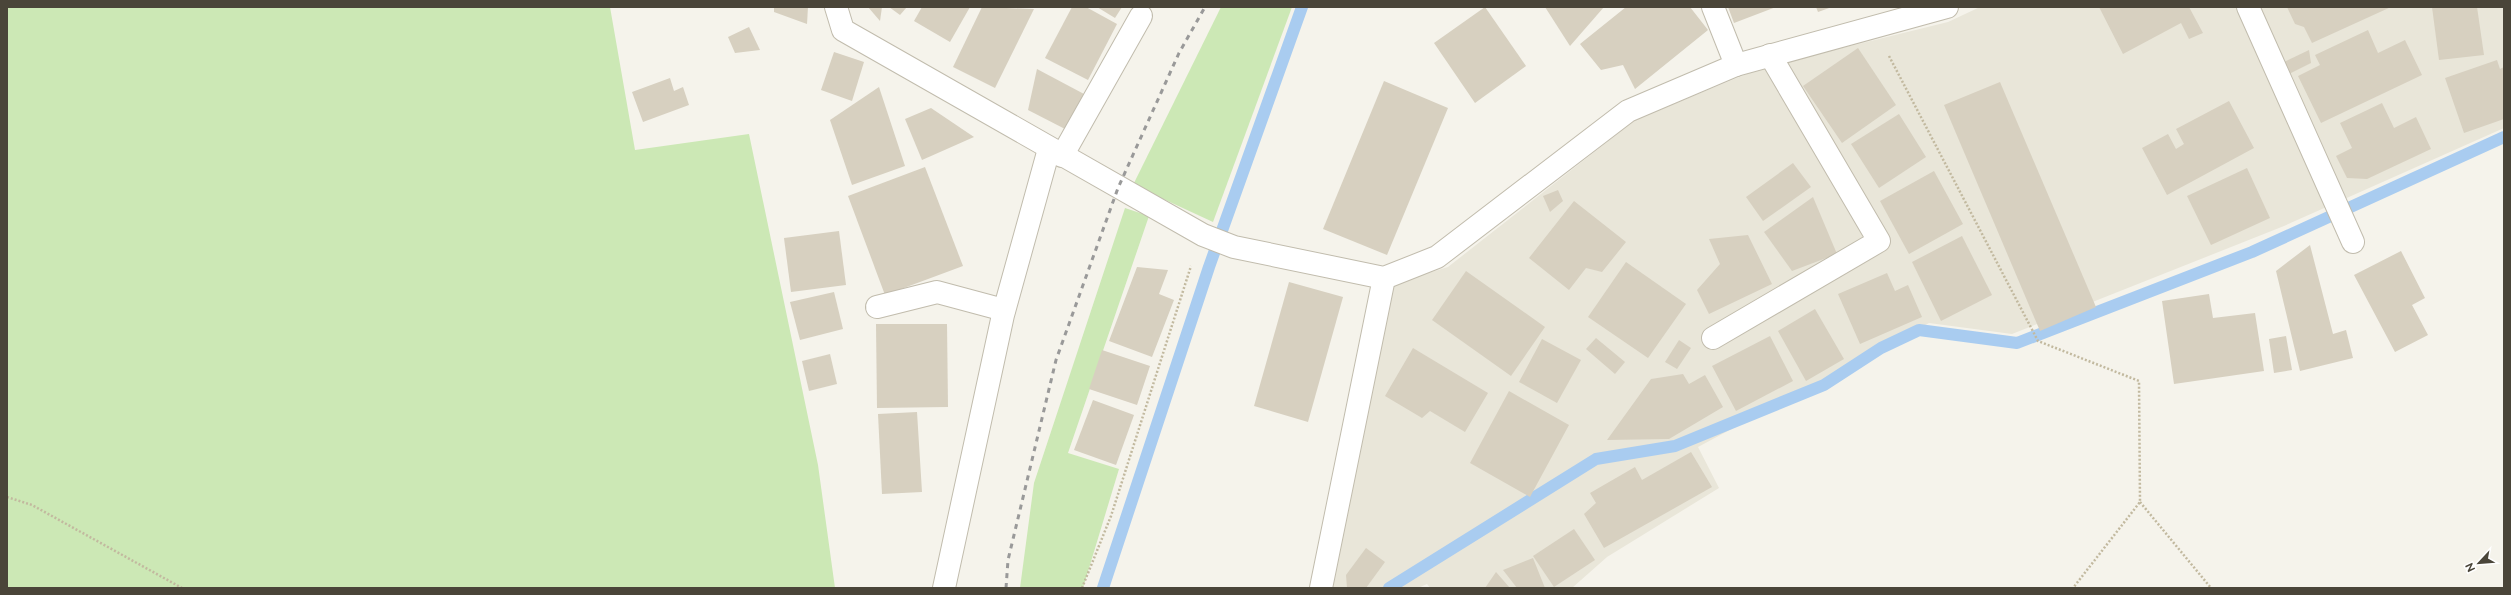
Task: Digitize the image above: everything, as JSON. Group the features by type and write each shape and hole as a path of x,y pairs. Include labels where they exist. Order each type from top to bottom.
{"street":[{"path":"836,7 843,30 1201,234 1234,247 1384,278 1437,256 1628,112 1736,65 1874,27 1909,12 1947,7"},
{"path":"1713,7 1736,65"},
{"path":"2248,7 2351,239"},
{"path":"944,588 1004,310 1055,152 1141,16"},
{"path":"1713,338 1879,241 1770,55"},
{"path":"1321,588 1384,278"},
{"path":"877,307 937,292 1004,310"}],"path":[{"path":"1874,27 2038,341 2139,381 2140,502 2073,588"},
{"path":"1082,588 1111,516 1184,293 1201,234"},
{"path":"7,497 32,505 182,588"},
{"path":"2140,502 2211,588"}],"shaded area":[{"path":"1980,7 2504,7 2504,128 2284,226 2012,334 1929,323 1698,447 1719,488 1607,557 1572,588 1430,588 1427,584 1418,588 1330,588 1392,284 1448,267 1635,120 1761,68 1948,22"}],"green space":[{"path":"7,7 610,7 635,150 749,134 818,465 835,588 7,588"},
{"path":"1221,7 1292,7 1213,222 1133,185"},
{"path":"1125,208 1149,216 1068,453 1119,469 1083,588 1020,588 1034,483"}],"building":[{"path":"774,7 808,7 807,24 774,12"},
{"path":"868,7 882,7 880,21"},
{"path":"889,7 907,7 900,15"},
{"path":"922,7 970,7 950,42 914,21"},
{"path":"982,7 1034,9 995,88 953,67"},
{"path":"1072,7 1086,7 1117,24 1088,80 1045,58"},
{"path":"1097,7 1122,7 1115,18"},
{"path":"1485,7 1526,66 1475,103 1434,43"},
{"path":"1545,7 1604,7 1570,46"},
{"path":"1626,7 1690,7 1708,30 1635,89 1623,65 1601,70 1580,44"},
{"path":"1728,7 1776,7 1734,23"},
{"path":"1816,7 1832,7 1818,12"},
{"path":"2099,7 2189,7 2203,33 2189,39 2181,23 2123,54"},
{"path":"2287,7 2391,7 2312,43 2304,27 2295,24"},
{"path":"2432,7 2477,7 2484,55 2439,60"},
{"path":"749,27 760,50 735,53 728,37"},
{"path":"2368,30 2378,53 2405,40 2422,75 2321,123 2298,76 2320,65 2315,55"},
{"path":"1858,48 1896,105 1842,143 1803,86"},
{"path":"2309,50 2311,63 2287,75 2282,63"},
{"path":"834,52 864,62 852,101 821,90"},
{"path":"2497,60 2500,69 2504,67 2504,119 2464,133 2445,78"},
{"path":"1037,69 1084,94 1065,129 1028,110"},
{"path":"670,78 674,91 683,87 689,105 643,122 632,92"},
{"path":"1384,81 1448,108 1387,255 1323,229"},
{"path":"2000,82 2096,307 2040,331 1944,105"},
{"path":"879,87 905,166 852,185 830,120"},
{"path":"2229,101 2254,148 2167,195 2142,148 2168,134 2176,149 2184,144 2176,129"},
{"path":"2382,103 2394,128 2416,117 2431,149 2367,179 2347,178 2336,156 2352,148 2340,123"},
{"path":"931,108 974,137 922,160 905,119"},
{"path":"1899,114 1926,157 1879,188 1851,144"},
{"path":"1793,163 1811,187 1763,221 1746,197"},
{"path":"925,167 963,266 885,295 848,196"},
{"path":"2247,168 2270,218 2211,245 2187,196"},
{"path":"1934,171 1963,224 1909,254 1880,201"},
{"path":"1558,190 1563,201 1550,212 1543,196"},
{"path":"1813,197 1837,254 1792,271 1764,232"},
{"path":"1574,201 1626,242 1602,272 1586,268 1569,290 1529,258"},
{"path":"839,231 846,285 791,292 784,238"},
{"path":"1748,235 1772,284 1709,314 1697,290 1720,264 1709,239"},
{"path":"1962,236 1992,295 1941,321 1912,262"},
{"path":"2310,245 2333,334 2346,330 2353,358 2300,371 2276,271"},
{"path":"2401,251 2425,298 2412,305 2428,335 2395,352 2354,275"},
{"path":"1626,262 1686,304 1648,358 1588,317"},
{"path":"1137,267 1168,270 1159,294 1174,300 1152,357 1109,341"},
{"path":"1466,271 1545,327 1511,376 1432,320"},
{"path":"1887,273 1895,291 1908,285 1922,317 1860,344 1838,294"},
{"path":"1289,282 1343,297 1308,422 1254,406"},
{"path":"834,292 843,329 800,340 790,302"},
{"path":"2209,294 2213,318 2255,313 2264,371 2174,384 2162,301"},
{"path":"1815,309 1844,359 1806,381 1778,331"},
{"path":"876,324 947,324 948,407 877,408"},
{"path":"1770,336 1793,381 1736,411 1712,366"},
{"path":"2286,336 2292,370 2274,373 2269,339"},
{"path":"1596,338 1625,362 1615,374 1586,349"},
{"path":"1542,339 1581,360 1557,403 1519,382"},
{"path":"1679,340 1691,348 1677,369 1665,362"},
{"path":"1413,348 1488,393 1465,432 1430,411 1422,418 1385,396"},
{"path":"1102,350 1150,366 1137,405 1089,389"},
{"path":"830,354 837,384 809,391 802,361"},
{"path":"1683,374 1689,384 1705,375 1723,407 1669,439 1607,440 1651,379"},
{"path":"1509,391 1569,425 1530,497 1470,463"},
{"path":"1093,400 1134,415 1116,465 1074,450"},
{"path":"917,412 922,492 882,494 878,414"},
{"path":"1691,452 1712,487 1604,548 1584,514 1596,503 1590,493 1635,467 1642,480"},
{"path":"1574,529 1595,560 1554,587 1533,556"},
{"path":"1366,548 1385,562 1366,588 1347,588 1346,575"},
{"path":"1533,558 1545,588 1517,588 1503,570"},
{"path":"1496,572 1510,588 1485,588"}],"waterway":[{"path":"1103,588 1209,267 1302,7"},
{"path":"1389,588 1596,459 1675,446 1824,385 1881,348 1919,330 2017,343 2252,252 2504,137"}],"railway":[{"path":"1006,588 1008,560 1056,360 1118,188 1179,53 1205,7"}]}
